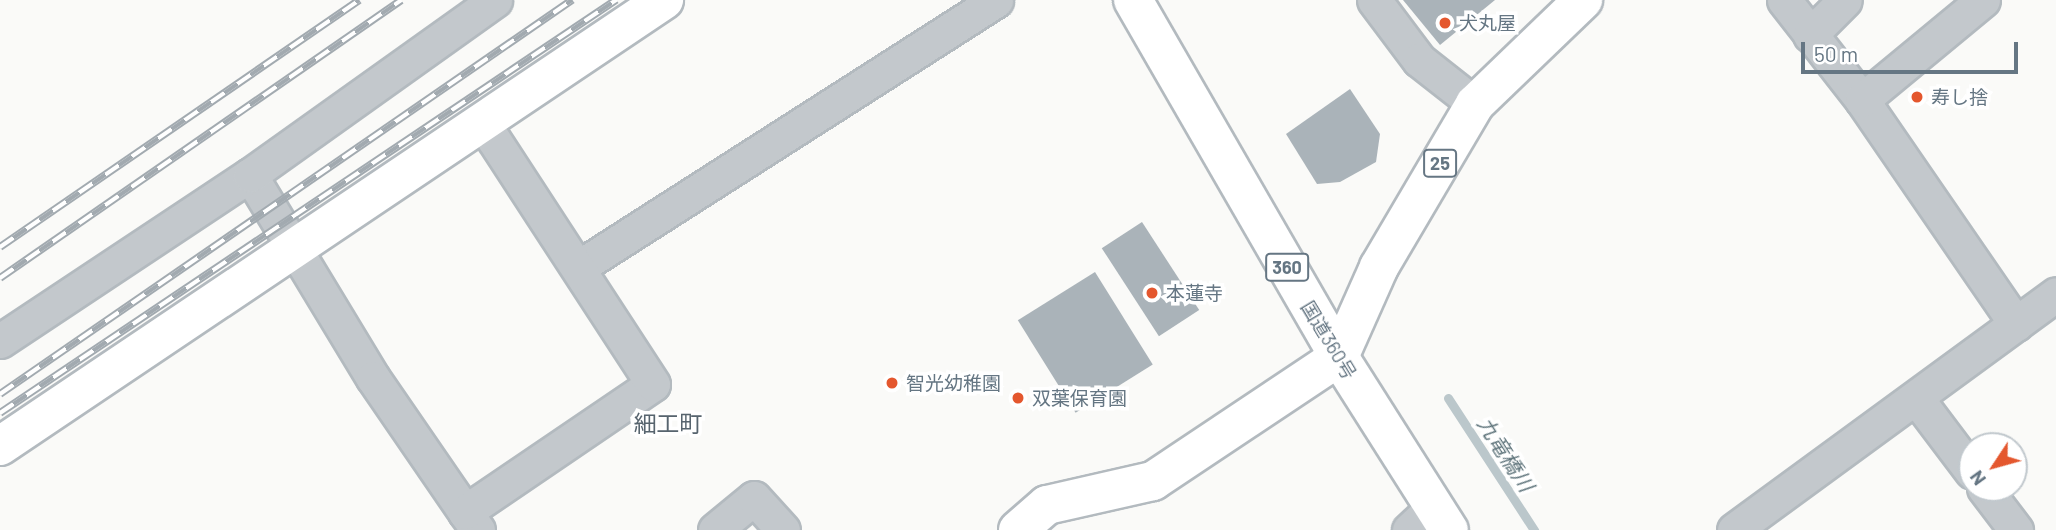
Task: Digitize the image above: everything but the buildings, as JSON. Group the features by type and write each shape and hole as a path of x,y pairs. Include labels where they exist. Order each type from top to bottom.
{"main road":[{"path":"0,446 297,250 664,0"},
{"name":"国道360号","path":"1133,0 1339,357 1430,523"},
{"name":"25","path":"1339,357 1379,267 1475,104 1583,0"},
{"path":"1018,530 1046,505 1153,481 1339,357"}],"street":[{"path":"0,341 250,175 495,0"},
{"path":"579,268 996,0"},
{"path":"1374,0 1419,60 1475,104"},
{"path":"1784,0 1862,100 2016,324"},
{"path":"1810,35 1845,0"},
{"path":"1862,100 1983,0"},
{"path":"250,175 373,378 472,521 653,384 483,123"},
{"path":"1736,530 2056,294"},
{"path":"1917,399 1958,453"},
{"path":"715,530 754,498 783,530"},
{"path":"1995,502 2016,530"}],"waterway":[{"name":"九竜橋川","path":"1448,398 1534,530"}],"railway":[{"path":"0,247 359,0"},
{"path":"0,278 401,0"},
{"path":"0,394 572,0"},
{"path":"0,413 616,0"}],"place":[{"name":"犬丸屋","path":"1445,23"},
{"name":"寿し捨","path":"1917,97"},
{"name":"本蓮寺","path":"1152,293"},
{"name":"智光幼稚園","path":"892,383"},
{"name":"双葉保育園","path":"1018,398"}],"district":[{"name":"細工町","path":"668,423"}]}
